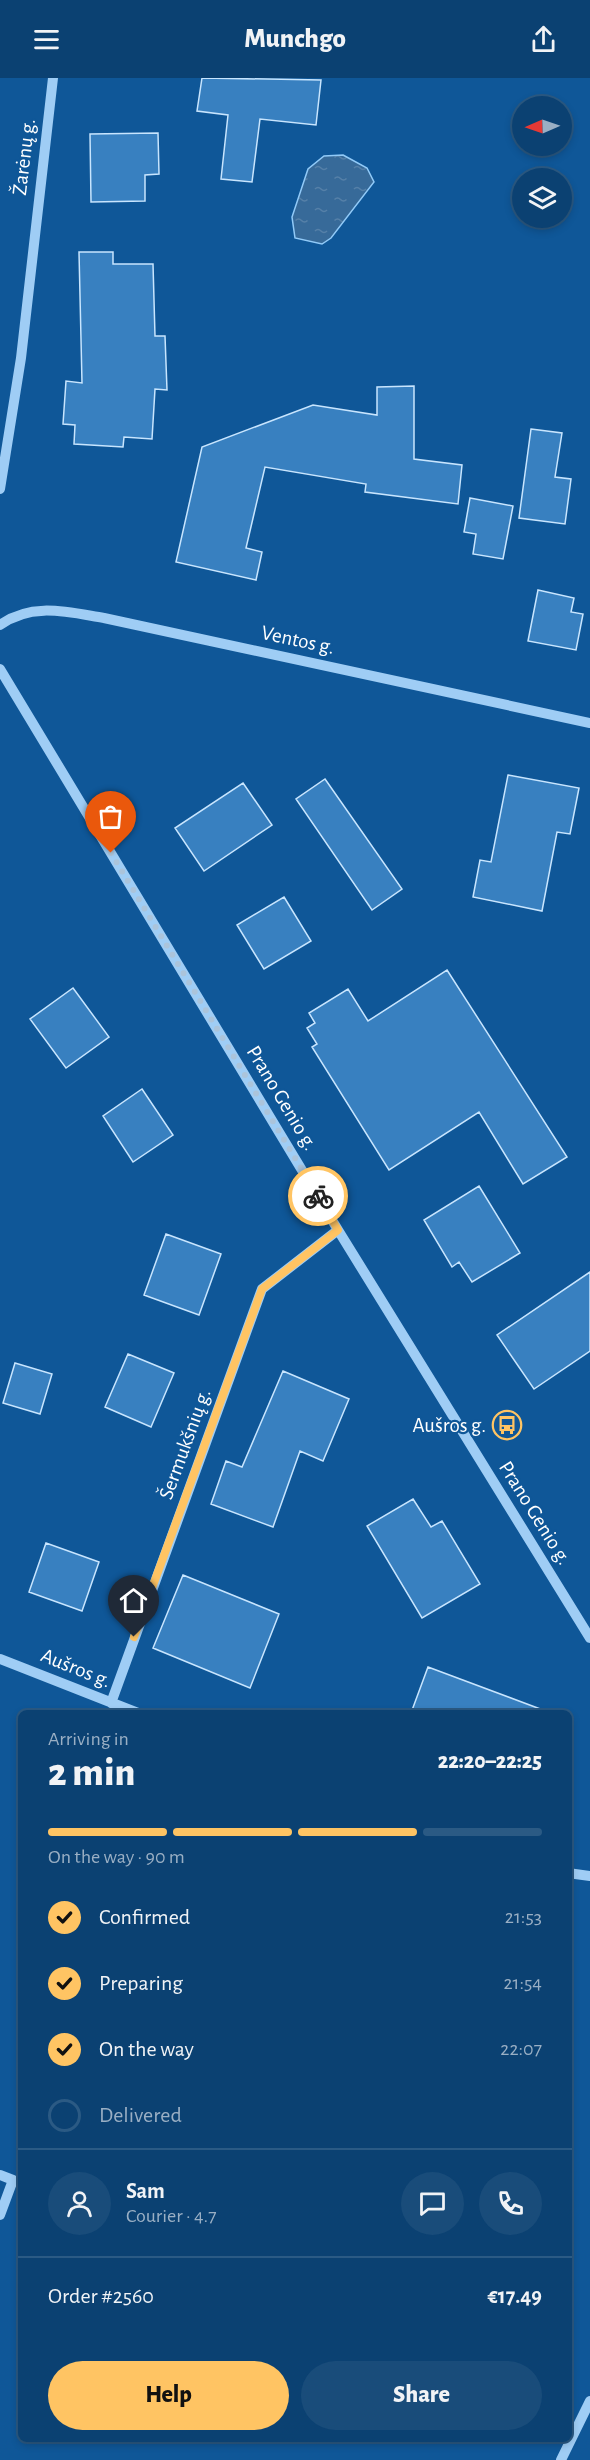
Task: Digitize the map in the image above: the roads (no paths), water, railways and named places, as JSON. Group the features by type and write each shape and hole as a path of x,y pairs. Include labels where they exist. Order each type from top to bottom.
{"street":[{"name":"Žarėnų g.","path":"0,489 18,379 53,78"},
{"name":"Ventos g.","path":"0,625 31,610 54,610 104,618 590,723"},
{"name":"Prano Genio g.","path":"0,669 338,1230 590,1638"},
{"name":"Šermukšnių g.","path":"111,1703 262,1289 338,1230"},
{"name":"Aušros g.","path":"0,1659 130,1710"},
{"path":"572,1874 590,1876"},
{"path":"0,2175 14,2180 0,2215"},
{"path":"572,2438 590,2401"},
{"path":"561,2460 570,2442"}],"water":[{"path":"343,155 367,168 374,182 331,238 322,244 295,238 292,217 308,169 324,156"}],"place":[{"name":"Aušros g.","path":"507,1425"}]}
